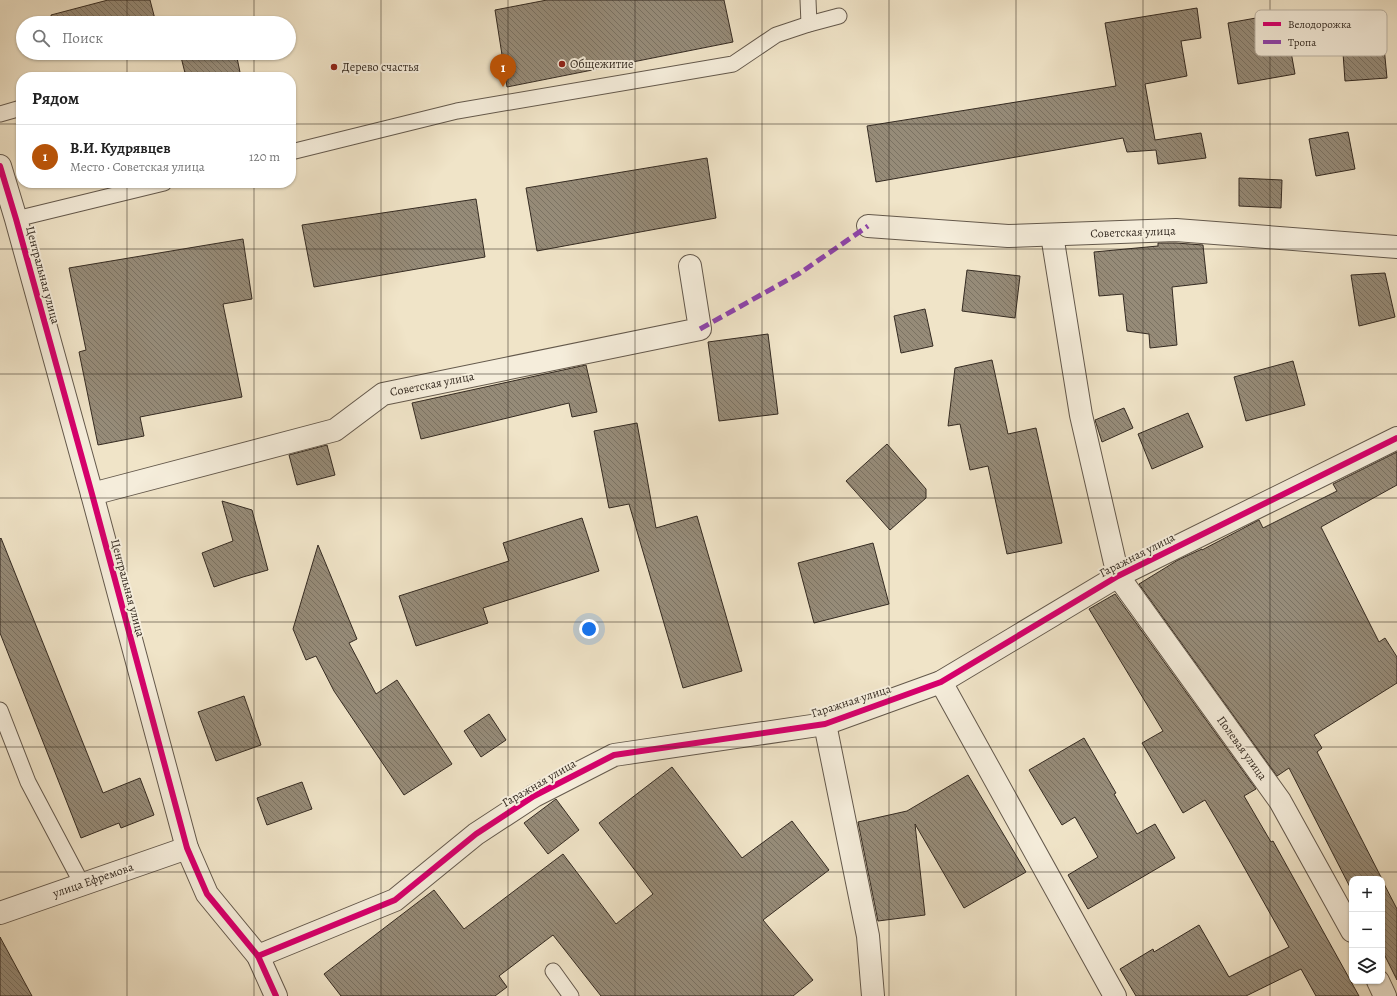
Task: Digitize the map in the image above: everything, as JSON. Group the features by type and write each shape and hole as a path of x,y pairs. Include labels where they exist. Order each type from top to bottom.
{"street":[{"name":"Центральная улица","path":"0,166 92,494 187,848 207,894 258,956 276,996"},
{"name":"Советская улица","path":"868,226 1008,236 1176,230 1397,247"},
{"path":"1052,235 1081,415 1118,576"},
{"name":"Советская улица","path":"92,494 335,430 383,394 700,330 690,266"},
{"name":"Гаражная улица","path":"258,956 394,900 482,830 534,796 614,754 825,724 941,682 1118,576 1397,438"},
{"name":"Полевая улица","path":"1118,576 1280,801 1349,926"},
{"path":"941,682 1115,996"},
{"path":"825,724 868,936 872,996"},
{"name":"улица Ефремова","path":"0,912 187,848"},
{"path":"1379,984 1385,996"}],"lane":[{"path":"808,0 809,24"},
{"path":"296,151 457,111 734,64 776,35 839,16"},
{"path":"0,114 16,109"},
{"path":"16,219 127,188"},
{"path":"0,710 28,782 82,884"},
{"path":"553,971 571,996"}],"building":[{"path":"108,0 150,0 154,16 51,16"},
{"name":"Общежитие","path":"547,0 724,0 733,42 507,87 495,10"},
{"path":"1197,8 1201,38 1181,41 1187,76 1145,84 1155,140 1201,133 1206,158 1158,164 1156,150 1127,152 1123,138 876,182 867,126 1116,86 1105,23"},
{"path":"1255,18 1255,56 1292,56 1295,74 1238,84 1228,23"},
{"path":"1343,56 1385,56 1387,78 1345,81"},
{"path":"182,60 237,60 240,72 185,72"},
{"path":"1348,132 1355,169 1316,176 1309,139"},
{"path":"707,158 716,218 537,251 526,188"},
{"path":"1239,178 1282,180 1281,208 1239,206"},
{"path":"476,199 485,257 314,287 302,225"},
{"path":"243,239 252,299 223,304 242,397 140,417 144,436 98,445 79,352 86,350 69,268"},
{"path":"1158,243 1203,245 1207,283 1172,287 1177,345 1150,348 1149,334 1127,331 1123,294 1099,296 1094,252 1158,246"},
{"path":"967,270 1020,276 1015,318 962,311"},
{"path":"1385,273 1395,317 1359,326 1351,275"},
{"path":"925,309 933,346 901,353 894,316"},
{"path":"768,334 778,414 719,421 708,342"},
{"path":"992,360 1008,434 1036,428 1062,543 1007,554 988,466 970,470 960,424 948,426 955,368"},
{"path":"1293,361 1305,405 1246,421 1234,377"},
{"path":"586,365 597,412 572,417 569,403 421,439 412,403"},
{"path":"1124,408 1133,428 1102,442 1095,420"},
{"path":"1188,413 1203,447 1152,469 1138,434"},
{"path":"637,423 656,528 697,516 742,671 683,688 629,504 609,508 594,431"},
{"path":"887,444 926,489 926,498 890,530 846,481"},
{"path":"327,445 335,475 297,485 289,455"},
{"path":"1397,452 1397,485 1321,527 1379,642 1385,638 1397,657 1397,683 1314,735 1322,748 1317,752 1380,876 1349,876 1349,885 1289,768 1277,776 1139,584 1178,560 1202,550 1259,520 1263,528 1337,491 1333,484"},
{"path":"222,501 252,510 268,570 214,587 202,553 233,541"},
{"path":"582,518 599,571 483,608 488,623 416,646 399,596 509,561 503,543"},
{"path":"1,538 103,793 140,778 154,815 121,828 119,823 81,838 0,633"},
{"path":"873,543 889,604 814,623 798,563"},
{"path":"318,545 357,639 349,643 376,694 397,680 452,764 404,795 334,691 316,656 306,660 293,629"},
{"path":"1115,594 1256,789 1244,796 1271,842 1273,841 1349,978 1349,984 1352,984 1359,996 1316,996 1301,969 1246,996 1136,996 1120,969 1153,949 1154,952 1199,925 1229,977 1289,947 1205,800 1183,813 1142,743 1163,731 1089,609"},
{"path":"244,696 261,745 216,761 198,712"},
{"path":"489,714 506,740 481,757 464,731"},
{"path":"1084,738 1116,793 1114,794 1137,834 1155,824 1175,858 1088,909 1068,875 1098,857 1075,817 1062,825 1029,770"},
{"path":"672,767 742,858 792,821 829,870 763,920 813,980 793,996 601,996 553,935 499,976 507,987 495,996 341,996 324,974 434,890 464,929 563,854 616,924 653,894 599,823"},
{"path":"968,775 1026,872 964,908 915,824 925,915 878,921 858,822 907,811"},
{"path":"302,782 312,809 267,825 257,798"},
{"path":"556,799 579,830 548,854 524,823"},
{"path":"1385,886 1397,909 1397,980 1385,956"},
{"path":"0,937 32,996 0,996"}],"marked path":[{"path":"700,329 800,273 868,226"}],"cycle path":[{"path":"0,166 92,494 187,848 207,894 258,956 276,996"},
{"path":"258,956 395,900 476,834 534,796 614,755 825,724 941,682 1118,576 1397,438"}],"place":[{"name":"Общежитие","path":"562,64"},
{"name":"Дерево счастья","path":"334,67"},
{"name":"В.И. Кудрявцев","path":"503,87"}]}
